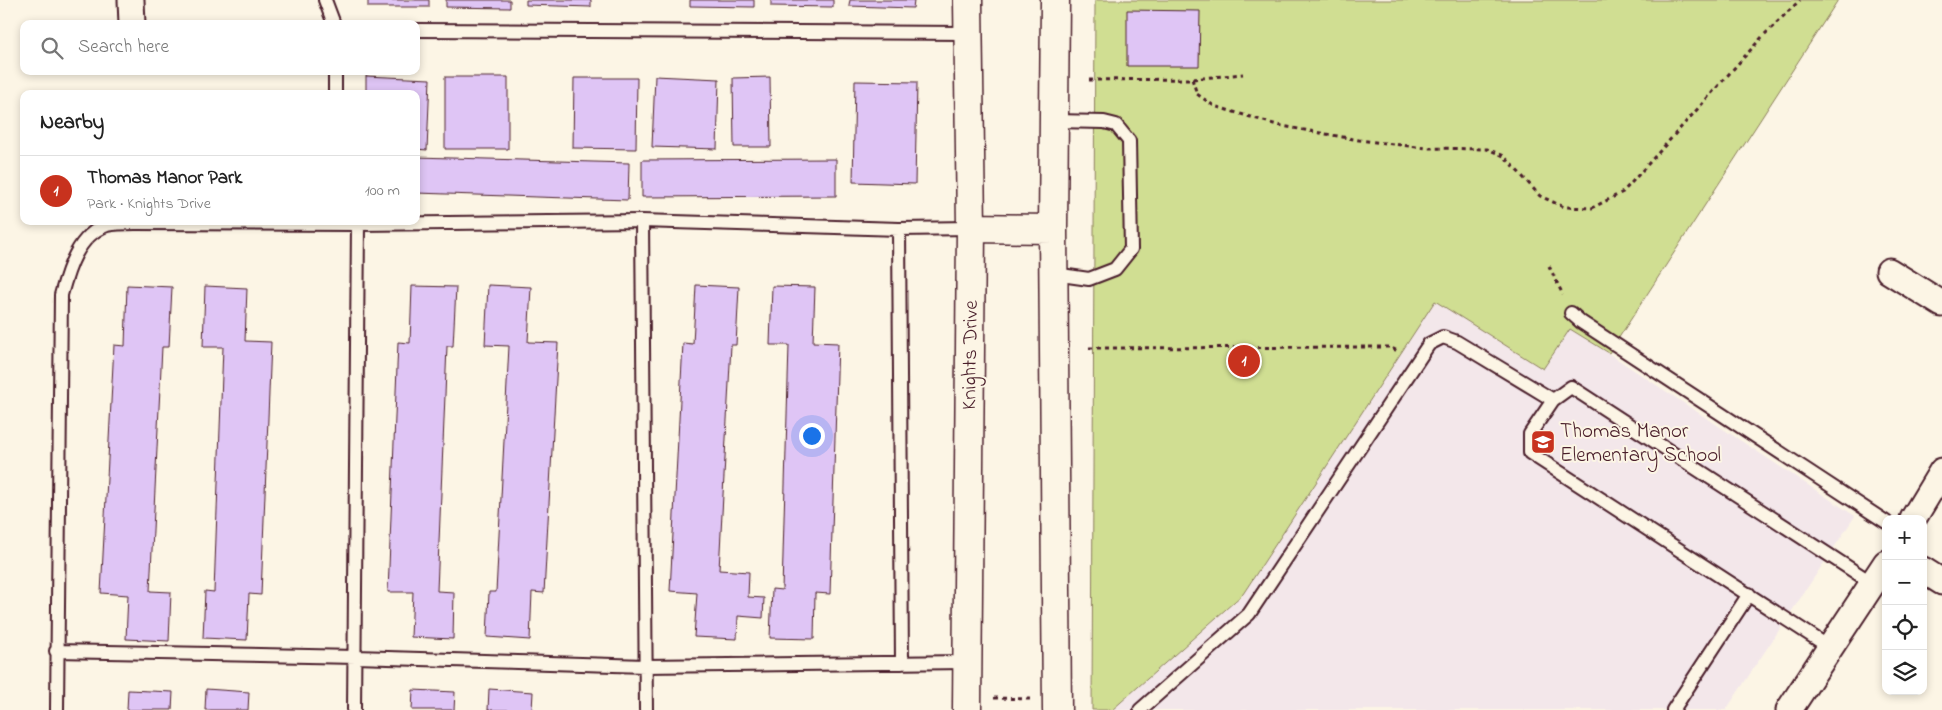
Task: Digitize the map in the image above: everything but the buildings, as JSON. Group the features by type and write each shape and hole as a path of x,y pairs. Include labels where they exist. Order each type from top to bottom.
{"street":[{"path":"131,0 132,20"},
{"name":"Knights Drive","path":"968,0 971,228 966,662 976,704"},
{"path":"1047,705 1054,274 1055,0"},
{"path":"971,228 1054,229"},
{"path":"1889,271 1942,304"},
{"path":"1915,515 1942,471"},
{"path":"1789,710 1882,569"},
{"path":"1927,573 1942,582"}],"lane":[{"path":"325,0 332,20"},
{"path":"420,30 968,33"},
{"path":"335,75 335,90"},
{"path":"1054,121 1104,122 1116,126 1129,141 1131,249 1115,269 1089,279 1054,274"},
{"path":"420,223 642,221 899,229 971,228"},
{"path":"642,221 646,710"},
{"path":"57,710 56,651 61,295 70,263 85,240 107,225"},
{"path":"354,710 356,657 358,225"},
{"path":"899,229 902,663"},
{"path":"1571,313 1581,322 1882,519"},
{"path":"1140,710 1249,614 1429,344 1443,337 1474,351 1553,400"},
{"path":"1829,647 1530,453 1530,434 1553,400 1570,387 1872,583"},
{"path":"1673,710 1749,594"},
{"path":"56,651 356,657 645,666 966,662"}],"path":[{"path":"1192,79 1197,94 1214,106 1277,126 1359,140 1426,148 1487,149 1504,156 1540,196 1564,207 1592,208 1623,192 1763,36 1800,0"},
{"path":"1089,80 1192,79 1243,74"},
{"path":"1549,266 1571,313"},
{"path":"1089,348 1390,347 1416,363"},
{"path":"976,704 1047,705"}],"shaded area":[{"name":"Thomas Manor Elementary School","path":"1435,301 1543,369 1570,328 1855,516 1726,710 1112,710 1243,594"}],"green space":[{"path":"1095,0 1838,0 1609,353 1570,329 1543,369 1435,301 1243,594 1112,710 1092,710"}],"place":[{"name":"Thomas Manor Park","path":"1244,361"},
{"name":"Thomas Manor Elementary School","path":"1543,442"}]}
